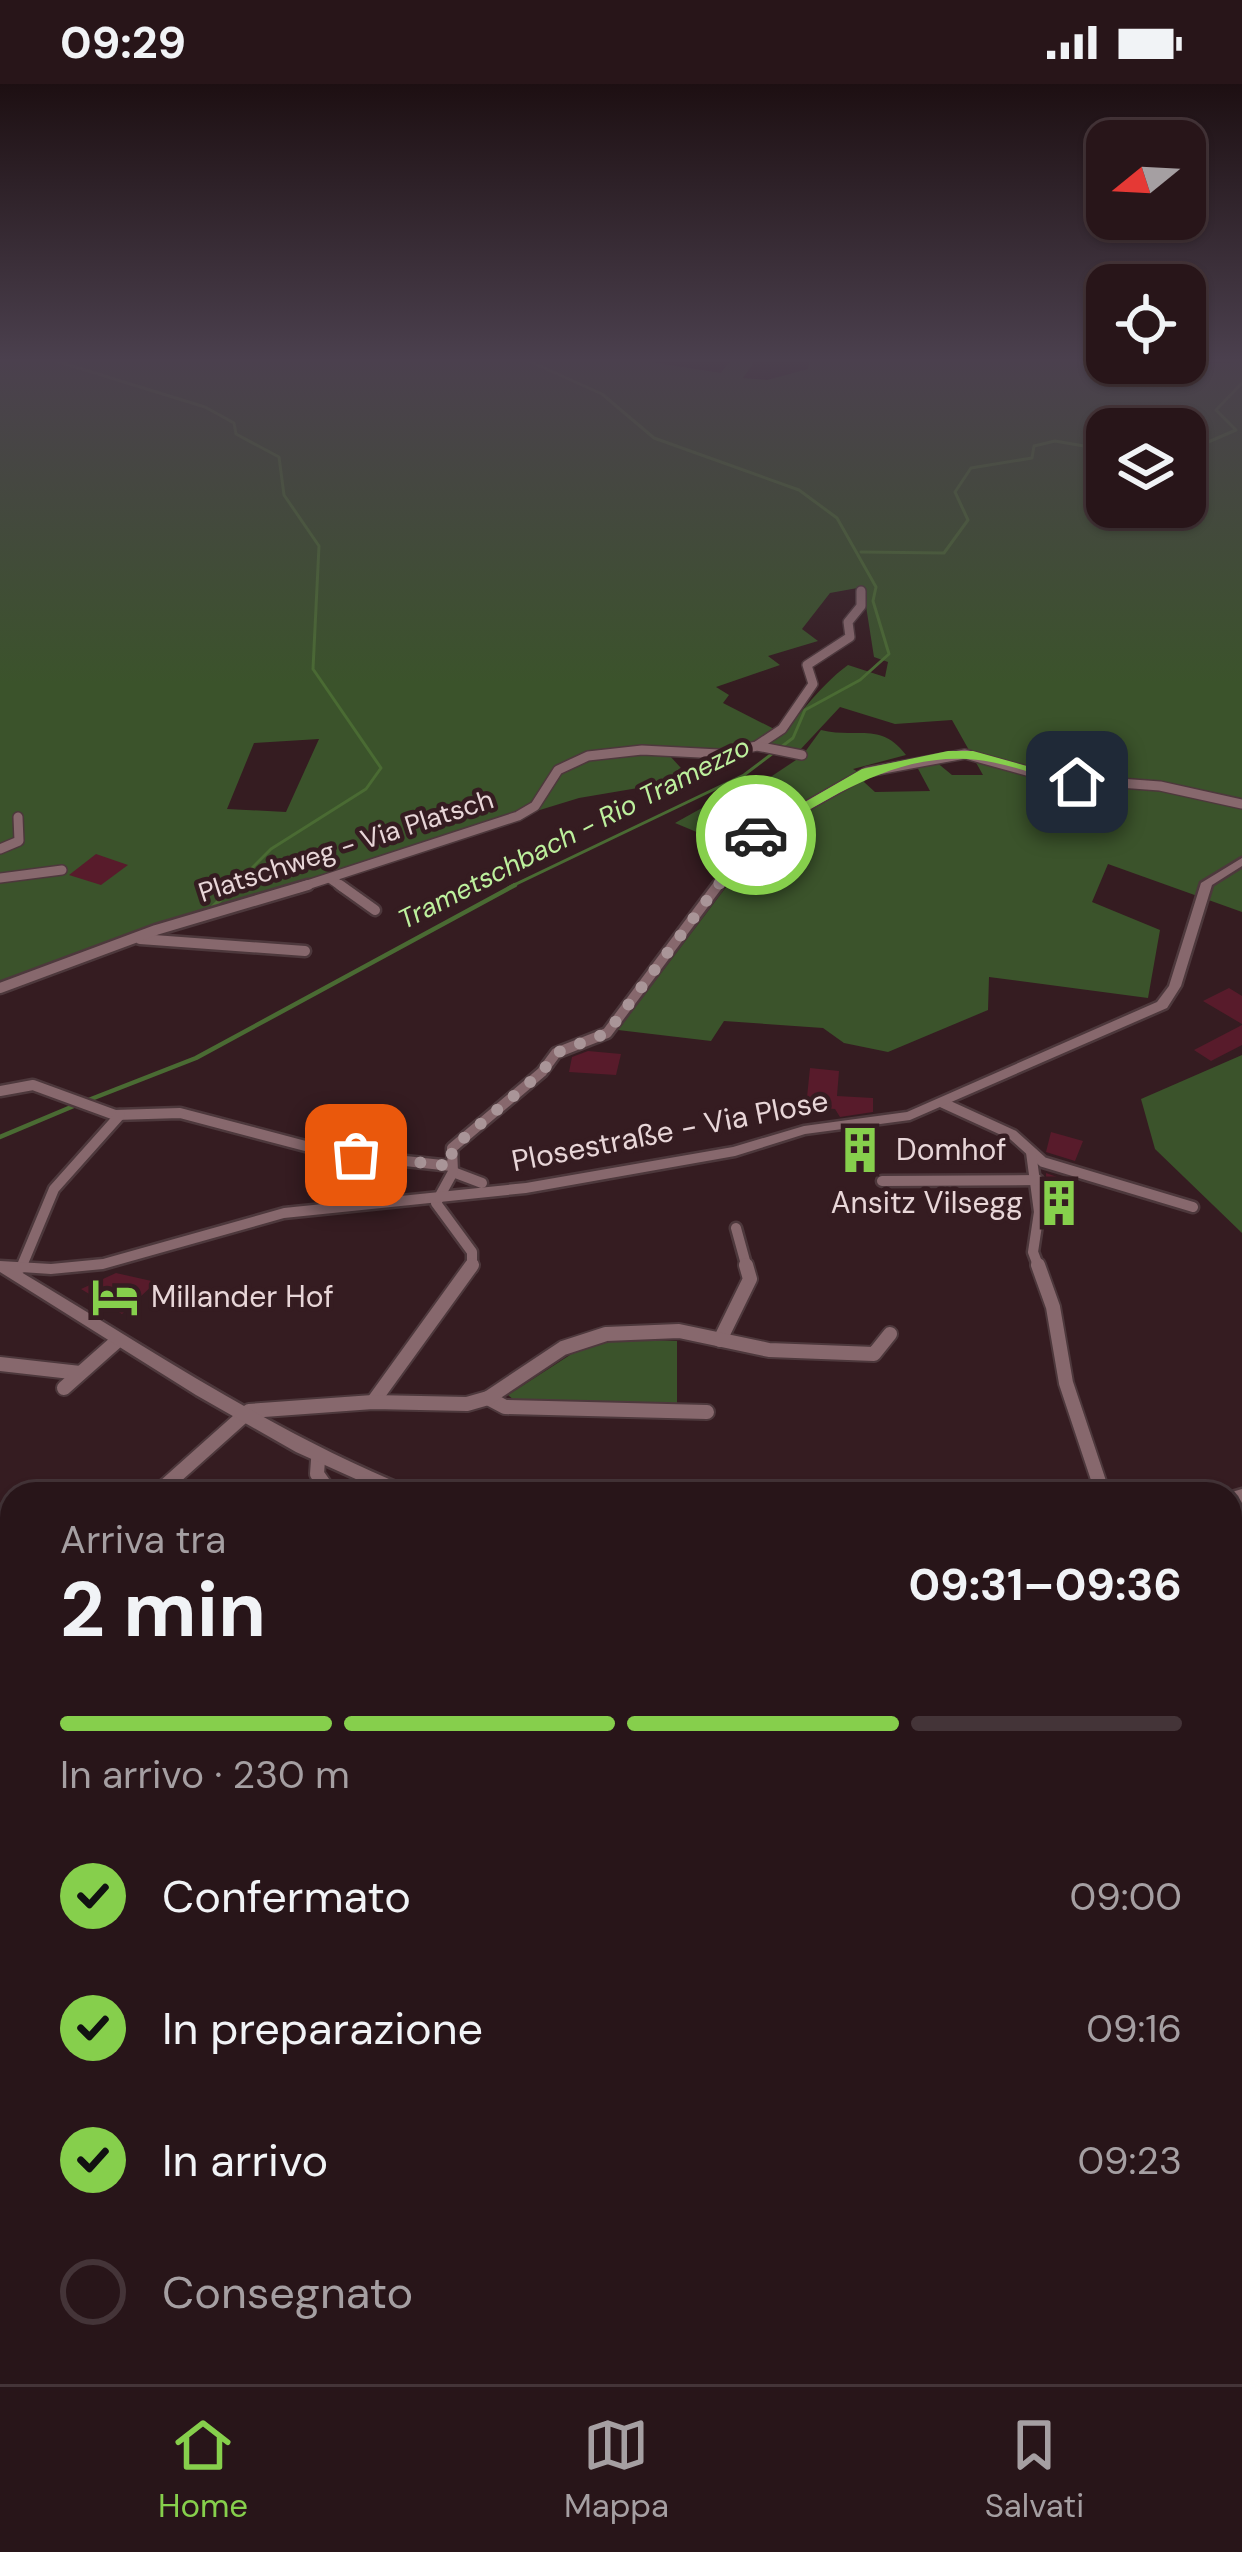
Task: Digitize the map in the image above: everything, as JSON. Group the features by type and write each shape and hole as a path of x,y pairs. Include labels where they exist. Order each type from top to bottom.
{"street":[{"path":"760,747 782,729 813,684 807,664 850,637 850,614 861,606 861,591"},
{"name":"Platschweg - Via Platsch","path":"0,988 42,977 133,939 518,816 535,806 559,770 588,756 642,750 719,754 760,747 797,754"},
{"path":"373,1402 472,1268 472,1252 438,1208 452,1169 452,1148 542,1072 556,1053 607,1033 757,833 867,772 965,754 1052,778 1160,786 1242,804"},
{"path":"0,849 20,841 18,817"},
{"name":"Plosestraße - Via Plose","path":"0,1266 67,1269 119,1260 284,1213 526,1188 735,1151 804,1130 890,1120 943,1103 1162,1005 1175,986 1208,883 1242,861"},
{"path":"0,878 62,870"},
{"path":"331,879 375,910"},
{"name":"Platschweg - Via Platsch","path":"133,939 305,951"},
{"path":"0,1091 32,1084 119,1114 180,1113 332,1154 452,1169 482,1183"},
{"path":"943,1103 1013,1135 1031,1153 1056,1167 1193,1207"},
{"path":"21,1268 54,1189 119,1114"},
{"path":"1031,1153 1038,1180 1033,1252 1053,1307 1066,1383 1099,1482"},
{"path":"882,1181 1038,1180"},
{"path":"720,1340 749,1280 736,1228"},
{"path":"0,1266 242,1418 318,1460 375,1482"},
{"path":"44,1294 67,1269"},
{"path":"170,1482 249,1411 373,1402 467,1404 488,1398 582,1340 624,1332 679,1331 769,1350 874,1354 890,1334"},
{"path":"64,1388 117,1341"},
{"path":"0,1364 80,1373"},
{"path":"488,1398 505,1407 707,1412"},
{"path":"318,1460 317,1474 323,1482"}],"shaded area":[{"path":"0,469 1086,469 1086,528 1206,528 1206,469 1242,469 1242,912 1108,864 1092,902 1160,930 1148,998 989,977 988,1010 888,1052 844,1043 823,1028 724,1021 711,1041 618,1030 766,834 744,830 723,843 675,823 752,780 763,782 802,756 821,730 877,735 906,755 853,769 867,777 864,782 875,792 930,791 916,765 935,761 952,775 983,775 952,720 895,724 840,707 799,751 766,744 848,665 885,677 888,662 874,657 863,587 830,593 802,629 818,641 768,656 780,665 716,687 729,695 723,703 776,730 753,745 670,756 691,779 579,798 265,894 0,984","holes":["319,739 286,812 227,809 254,743"]},
{"path":"1242,1055 1242,1233 1155,1149 1141,1099"},
{"path":"626,1339 677,1341 677,1403 515,1401 508,1395 587,1344"}],"building":[{"path":"96,854 128,865 101,885 69,875"},
{"path":"1229,988 1242,996 1242,1024 1203,1001"},
{"path":"1242,1025 1242,1045 1211,1061 1194,1050"},
{"path":"588,1051 621,1054 616,1075 569,1072 572,1057"},
{"path":"810,1068 839,1071 837,1096 873,1098 873,1112 840,1117 835,1109 806,1107"},
{"name":"Domhof","path":"872,1130 876,1165 852,1166 844,1133"},
{"path":"1051,1132 1083,1141 1075,1161 1046,1152"},
{"name":"Ansitz Vilsegg","path":"1046,1173 1057,1177 1058,1191 1071,1192 1071,1228 1053,1227 1048,1220"},
{"name":"Millander Hof","path":"116,1273 156,1282 122,1314 81,1289"}],"waterway":[{"path":"211,909 271,849 366,789 381,768 313,669 319,546 284,495 281,469"},
{"name":"Trametschbach - Rio Tramezzo","path":"508,888 744,775 793,738 805,710 860,680 889,654 873,601 876,587 837,518 799,490 741,469"},
{"path":"861,552 944,553 968,520 955,492 970,469"},
{"name":"Trametschbach - Rio Tramezzo","path":"86,1101 196,1058 515,885"},
{"name":"Trametschbach - Rio Tramezzo","path":"0,1137 76,1105"}],"way so far":[{"path":"356,1155 451,1166 452,1148 542,1072 556,1053 607,1033 756,835"}],"place":[{"name":"Domhof","path":"860,1150"},
{"name":"Ansitz Vilsegg","path":"1059,1203"},
{"name":"Millander Hof","path":"115,1297"}],"route":[{"path":"756,835 867,772 948,755 973,755 1077,782"}]}
